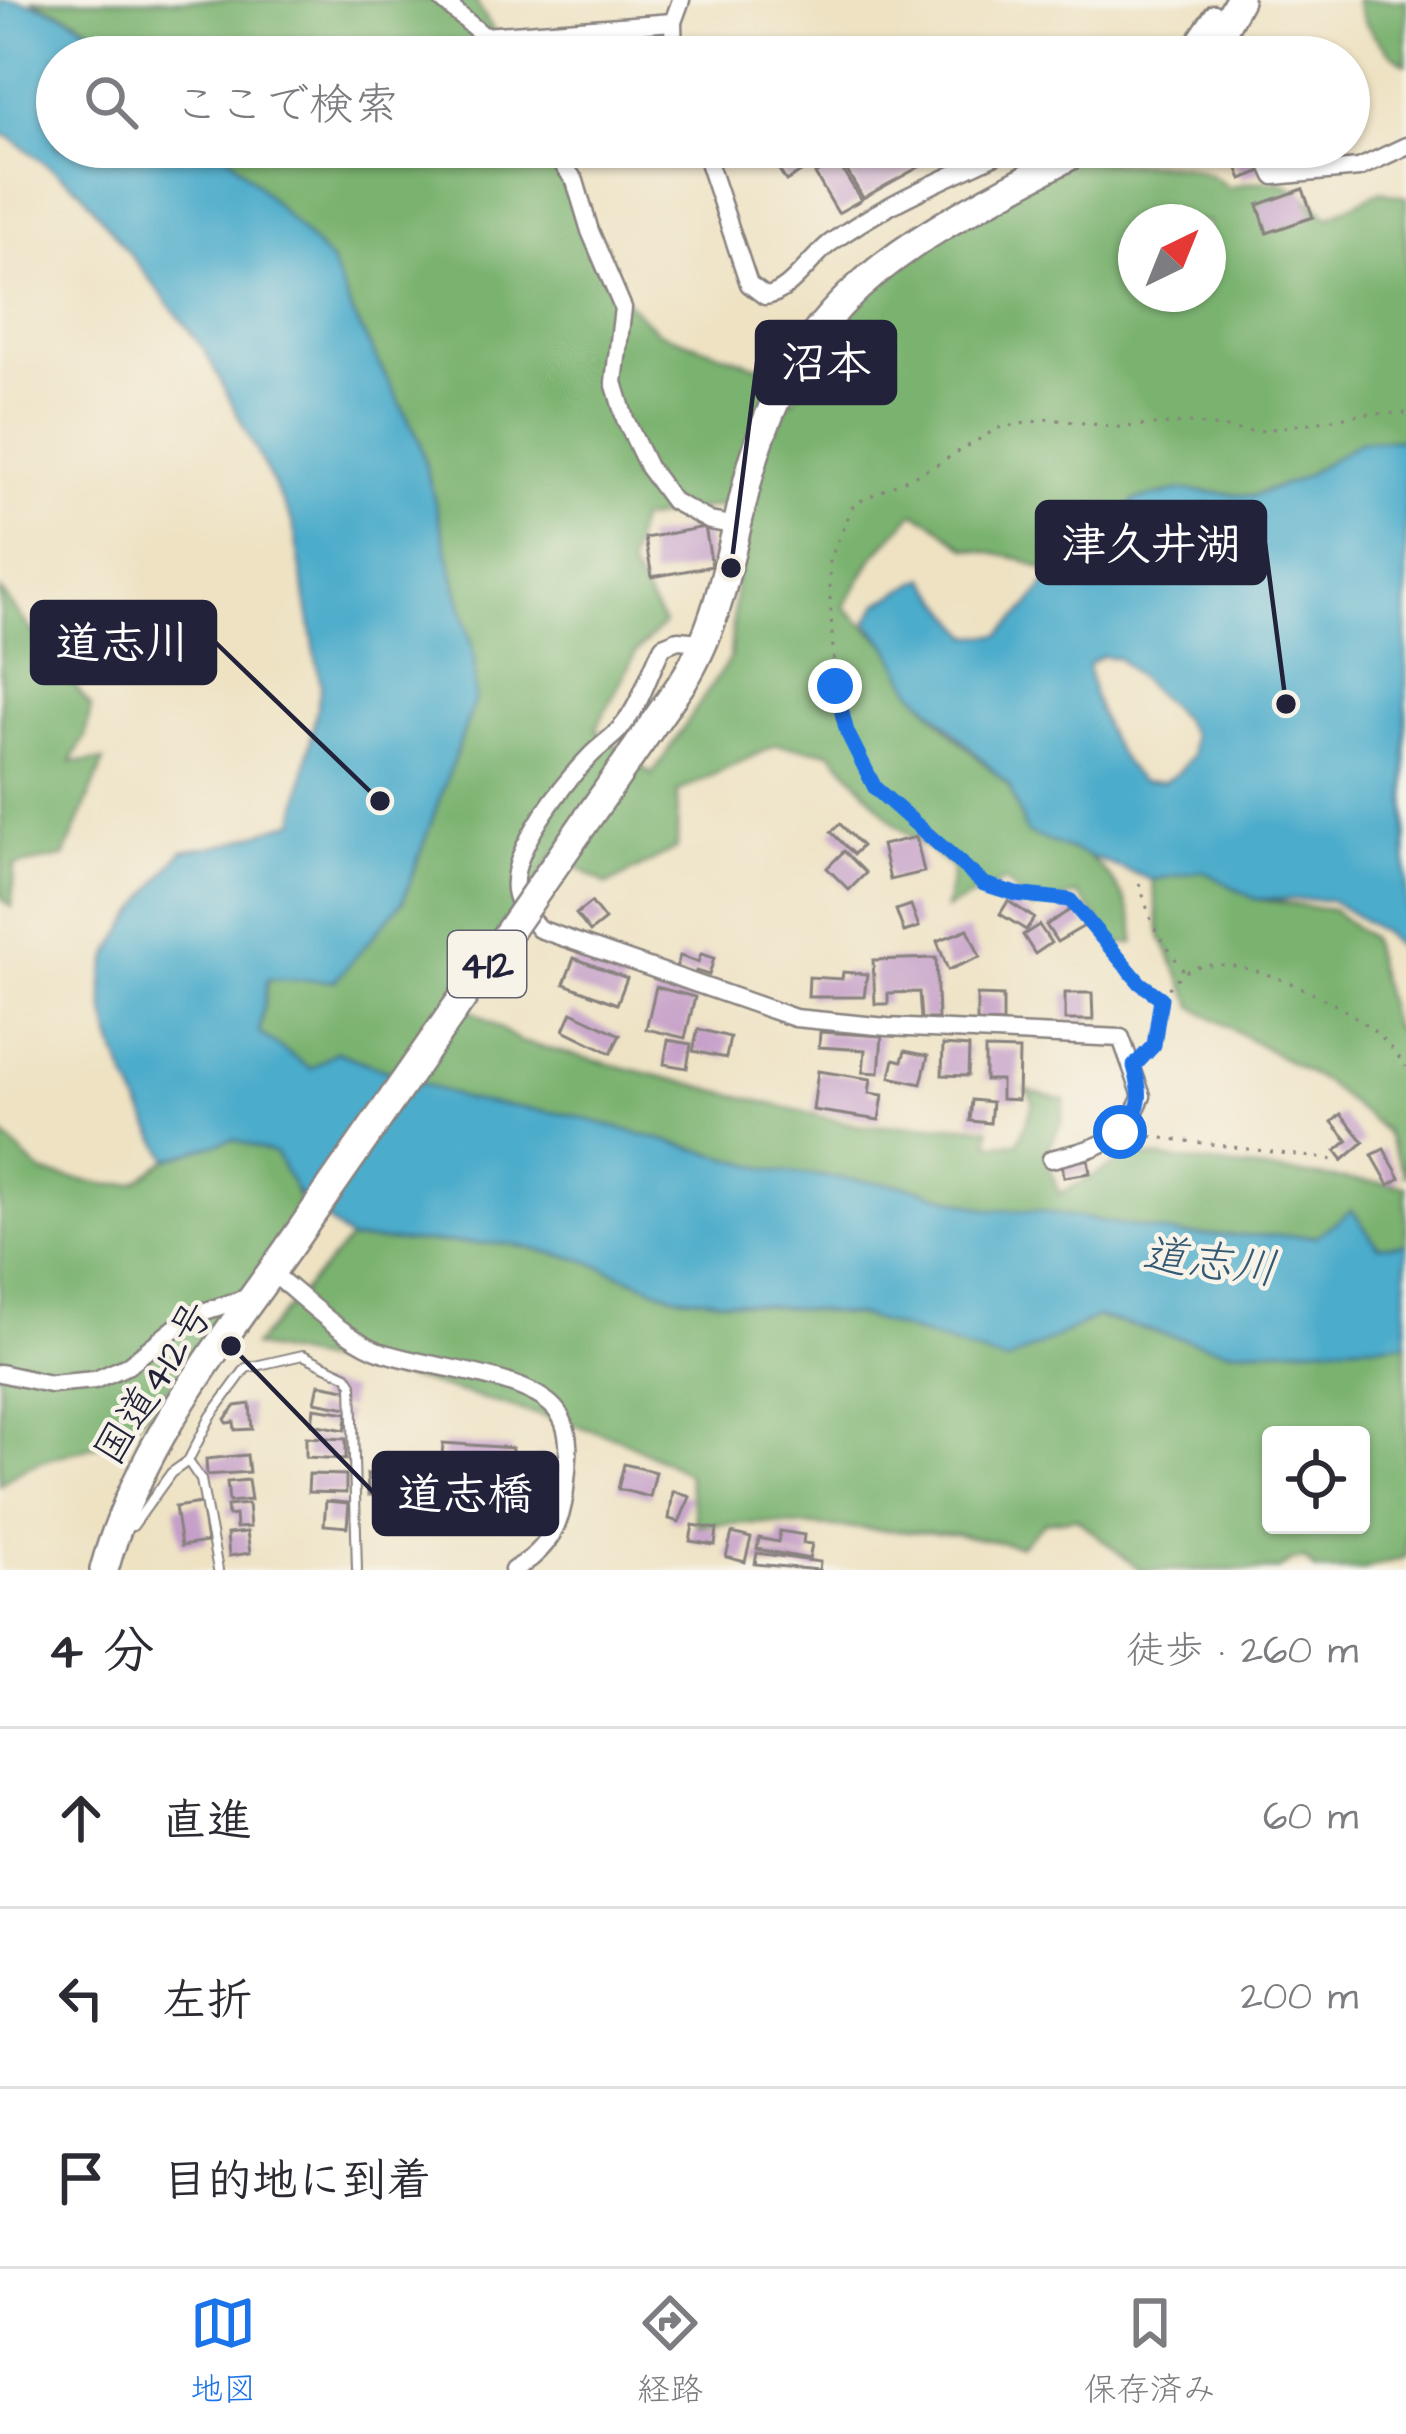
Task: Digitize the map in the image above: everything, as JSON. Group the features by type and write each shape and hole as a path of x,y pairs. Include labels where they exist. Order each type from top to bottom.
{"highway":[{"name":"412","path":"702,642 768,417 808,344 848,295 895,254 1049,168"},
{"name":"国道412号","path":"104,1570 115,1528 168,1422 684,680 702,642"}],"street":[{"path":"442,0 484,36 673,22"},
{"path":"673,36 681,0"},
{"path":"1370,163 1406,146"},
{"path":"565,168 575,182 623,308 614,382 625,419 648,466 673,501 710,521 736,526"},
{"path":"710,168 749,284 771,296 856,226 971,168"},
{"path":"1271,168 1274,176 1359,168"},
{"path":"702,642 678,640 663,646 645,692 620,730 554,798 521,855 514,888 523,911 539,928 795,1018 887,1028 1121,1038 1142,1096 1134,1117 1112,1142 1052,1159"},
{"path":"0,1373 50,1384 95,1380 127,1366 190,1316 263,1284 377,1350 514,1386 554,1407 567,1436 562,1513 541,1550 513,1570"}],"lane":[{"path":"115,1528 133,1526 171,1473 188,1461 212,1416 251,1364 303,1355 347,1376 352,1384 357,1570"},
{"path":"188,1461 202,1480 218,1570"}],"path":[{"path":"1161,998 1140,983 1070,900 1016,894 984,884 875,788 847,732 835,686 830,559 854,505 998,428 1049,419 1118,427 1191,423 1254,432 1363,414 1406,412"},
{"path":"1139,883 1154,926 1184,971"},
{"path":"1134,1066 1154,1045 1161,998 1184,971 1212,965 1268,972 1356,1017 1406,1067"},
{"path":"1120,1132 1343,1161"}],"green space":[{"path":"32,0 475,0 496,36 101,36"},
{"path":"1356,0 1406,0 1406,64 1375,36"},
{"path":"241,168 562,168 611,286 658,332 773,371 793,401 849,311 889,267 1040,168 1191,168 1229,188 1260,181 1284,184 1328,217 1381,191 1406,197 1406,439 1360,442 1298,480 1252,496 1182,490 1135,500 1106,529 1063,559 1055,575 1021,559 966,548 914,513 874,556 844,607 889,647 912,690 952,734 1009,786 1027,833 1077,850 1108,876 1128,908 1134,943 1117,944 1078,894 1032,909 1005,881 946,909 953,868 896,825 831,752 776,745 678,792 677,848 607,885 554,853 465,1006 521,1042 860,1126 973,1126 989,1128 990,1144 1018,1143 1034,1102 1026,1090 1065,1100 1046,1155 1059,1194 1133,1155 1406,1186 1406,1244 1378,1246 1317,1236 1183,1235 1041,1211 990,1210 908,1186 776,1171 571,1115 467,1100 336,1052 311,1069 259,1033 268,979 403,901 475,700 474,656 419,439 331,262","holes":["743,502 730,658 652,775 596,729 636,652 664,624 629,566 639,520"]},
{"path":"0,590 91,707 85,737 71,762 104,761 64,857 14,866 12,907 2,899"},
{"path":"1203,871 1255,899 1332,910 1370,938 1392,1025 1406,1037 1406,1177 1385,1131 1326,1083 1194,1007 1161,936 1152,880"},
{"path":"0,1132 42,1173 110,1185 135,1183 168,1159 233,1139 277,1154 294,1187 299,1214 289,1238 244,1298 132,1426 104,1443 27,1467 0,1485"},
{"path":"349,1240 510,1244 584,1260 673,1295 862,1316 1005,1361 1097,1317 1227,1350 1406,1343 1406,1557 1361,1570 1315,1570 1305,1559 1279,1570 1140,1570 1076,1518 1045,1522 1020,1546 955,1534 761,1523 697,1525 687,1473 616,1437 420,1381 253,1346"}],"water":[{"path":"0,0 54,10 100,36 36,36 36,157 0,134"},
{"path":"51,168 241,168 331,262 419,440 474,656 475,700 403,901 335,981 268,979 259,1033 311,1069 336,1052 467,1100 571,1115 776,1171 908,1186 990,1210 1041,1211 1183,1235 1316,1236 1352,1210 1378,1246 1406,1244 1406,1343 1227,1350 1097,1317 1006,1362 862,1316 673,1295 584,1260 510,1244 349,1240 297,1193 276,1154 233,1139 168,1159 131,1089 110,1034 103,982 108,959 131,919 182,851 228,844 295,821 321,687 293,523 204,349 80,190"},
{"path":"1406,439 1406,955 1382,932 1330,900 1255,899 1203,871 1152,880 1027,833 1009,786 912,690 889,647 867,622 879,603 925,578 970,636 1000,635 1030,605 1063,559 1106,529 1135,500 1182,490 1253,496 1298,480 1360,442","holes":["1101,656 1118,658 1181,718 1192,735 1192,755 1178,773 1163,782 1141,781 1130,770 1099,712 1088,665"]}],"building":[{"path":"570,29 572,36 537,36"},
{"path":"778,168 808,168 786,181"},
{"path":"841,168 861,200 838,213 815,174"},
{"path":"845,168 917,168 863,198"},
{"path":"1238,168 1261,168 1262,171 1242,179"},
{"path":"1303,189 1313,217 1267,233 1258,205"},
{"path":"705,527 712,566 652,577 645,538"},
{"path":"840,824 862,846 854,854 831,832"},
{"path":"916,837 924,872 890,880 882,845"},
{"path":"844,851 866,873 849,890 827,868"},
{"path":"1008,901 1034,918 1026,930 1000,914"},
{"path":"591,902 605,920 590,932 576,914"},
{"path":"911,905 919,927 904,932 896,910"},
{"path":"1075,907 1086,925 1057,942 1046,925"},
{"path":"1039,925 1051,943 1035,954 1023,935"},
{"path":"968,929 980,957 948,970 937,941"},
{"path":"701,954 714,958 709,975 696,971 694,977 675,971 680,956 698,962"},
{"path":"574,958 627,978 617,1004 564,984"},
{"path":"936,958 938,1019 921,1019 919,992 888,993 888,1004 875,1004 873,960"},
{"path":"843,972 867,974 864,997 808,997 809,977 842,979"},
{"path":"656,987 695,997 685,1038 646,1029"},
{"path":"1065,993 1092,993 1093,1020 1065,1020"},
{"path":"977,995 1003,996 1003,1023 977,1022"},
{"path":"572,1012 620,1035 611,1053 564,1030"},
{"path":"698,1029 730,1037 726,1058 693,1051"},
{"path":"820,1032 882,1036 879,1073 863,1072 865,1050 819,1047"},
{"path":"668,1040 691,1044 687,1068 664,1064"},
{"path":"943,1045 969,1047 968,1076 942,1075"},
{"path":"985,1049 1019,1050 1018,1100 1001,1099 1001,1080 985,1080"},
{"path":"905,1051 928,1056 921,1084 890,1077 894,1059 902,1061"},
{"path":"818,1071 871,1079 869,1093 883,1095 879,1120 813,1110"},
{"path":"972,1100 992,1102 990,1123 970,1121"},
{"path":"1341,1114 1364,1142 1343,1160 1336,1151 1348,1141 1332,1122"},
{"path":"1384,1149 1400,1178 1389,1185 1372,1155"},
{"path":"1088,1159 1090,1173 1064,1177 1062,1163"},
{"path":"319,1384 351,1390 348,1408 315,1402"},
{"path":"250,1404 252,1429 235,1430 234,1422 225,1419 236,1406"},
{"path":"314,1408 348,1413 345,1430 312,1424"},
{"path":"306,1437 346,1439 346,1459 306,1457"},
{"path":"443,1443 512,1448 508,1501 439,1496"},
{"path":"247,1455 249,1472 207,1475 206,1459"},
{"path":"537,1455 559,1458 557,1476 535,1473"},
{"path":"624,1464 656,1472 650,1497 618,1489"},
{"path":"309,1474 346,1475 346,1493 308,1492"},
{"path":"367,1474 389,1474 390,1495 368,1495"},
{"path":"248,1480 251,1500 229,1502 227,1482"},
{"path":"673,1491 690,1497 679,1522 669,1519"},
{"path":"326,1501 349,1503 347,1527 324,1525"},
{"path":"201,1503 207,1542 181,1546 175,1507"},
{"path":"248,1504 250,1527 236,1528 235,1515 228,1516 227,1506"},
{"path":"693,1525 717,1529 715,1545 690,1541"},
{"path":"780,1531 804,1535 803,1543 812,1544 809,1559 757,1549 759,1538 778,1542"},
{"path":"247,1532 250,1553 229,1556 227,1534"},
{"path":"732,1533 751,1538 745,1562 726,1557"},
{"path":"757,1553 820,1562 819,1570 755,1564"}],"place":[{"name":"沼本","path":"731,568"},
{"name":"津久井湖","path":"1286,704"},
{"name":"道志川","path":"380,801"},
{"name":"道志橋","path":"231,1346"}],"route":[{"path":"835,686 847,732 875,788 984,884 1016,894 1070,900 1140,983 1161,998 1154,1045 1134,1066 1142,1096 1134,1117 1120,1132"}]}
